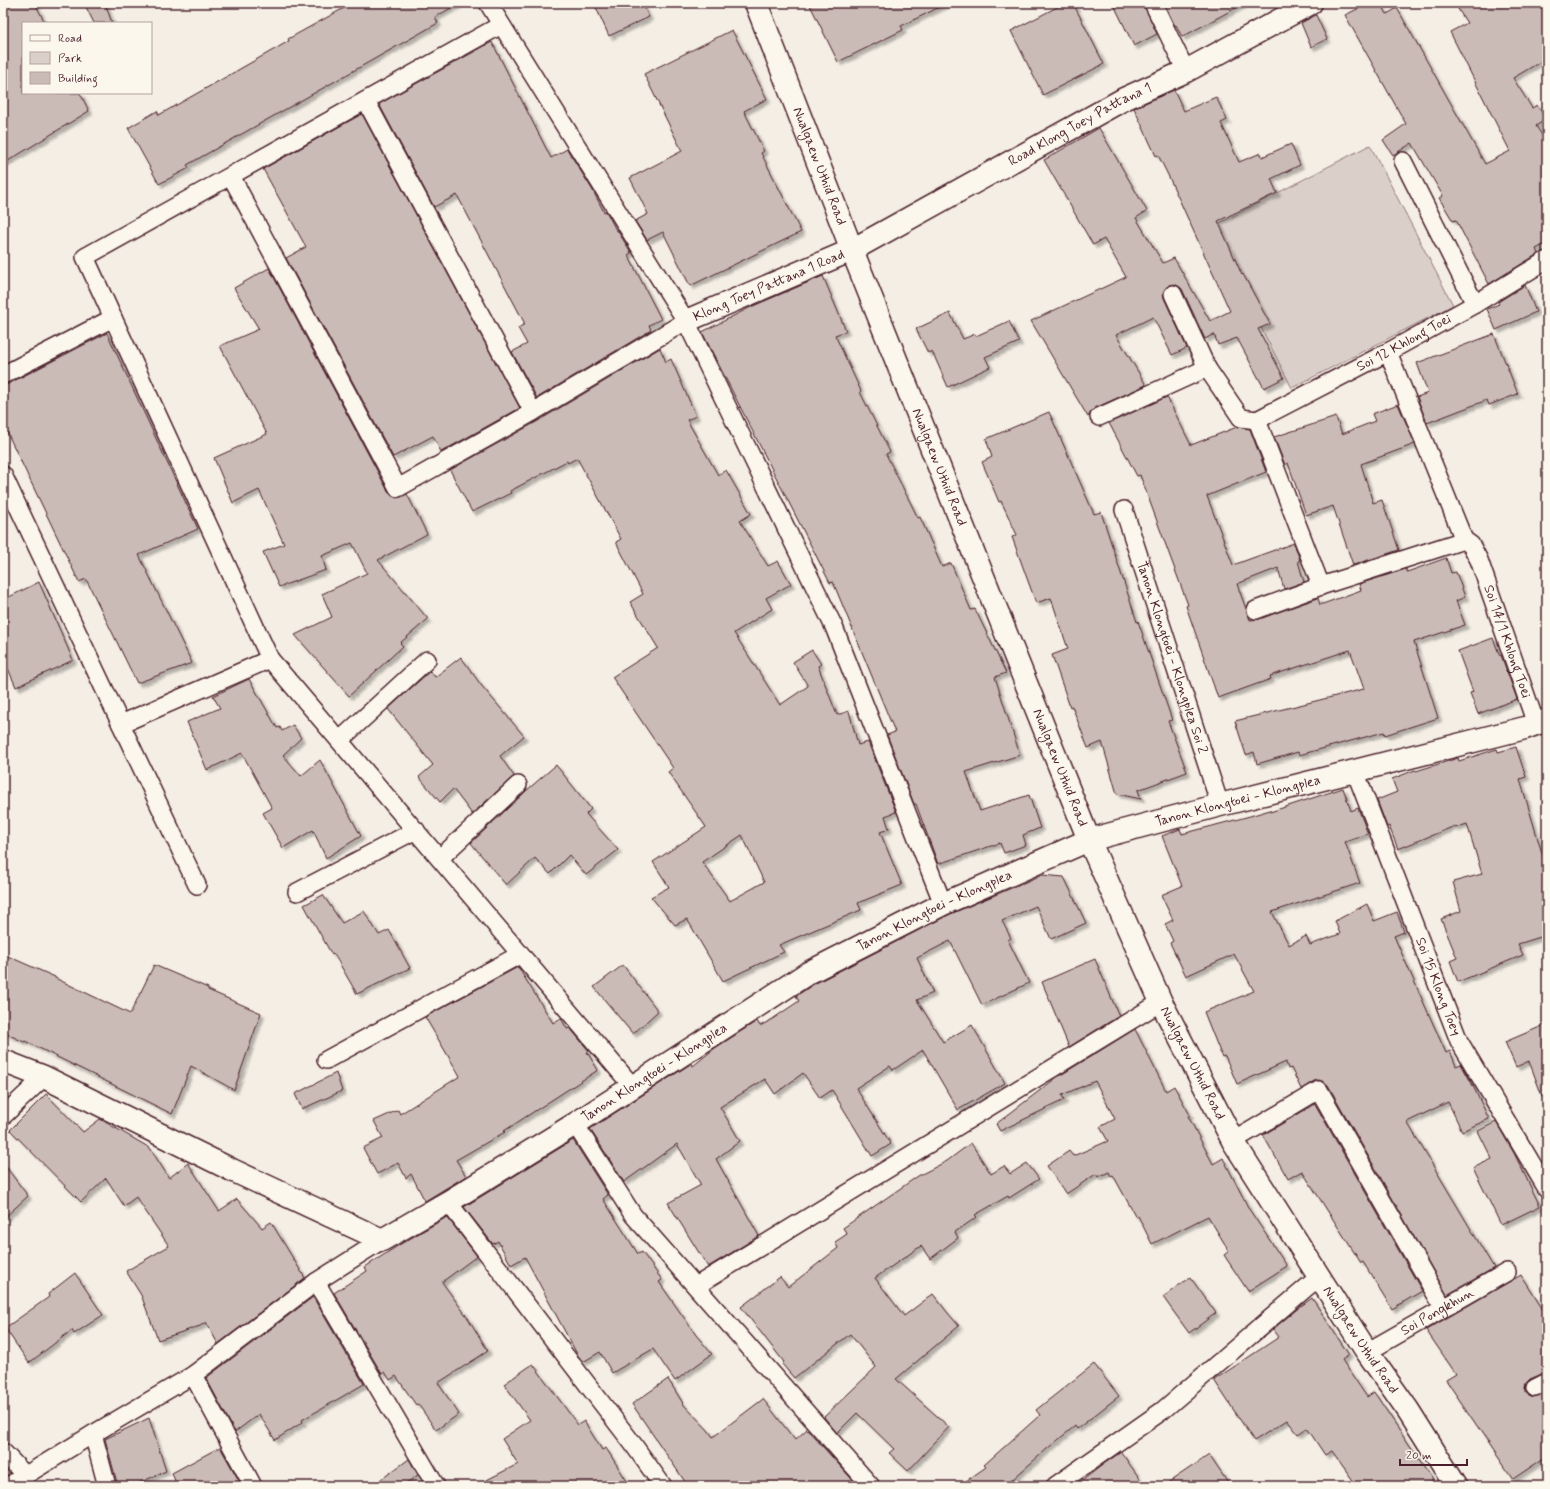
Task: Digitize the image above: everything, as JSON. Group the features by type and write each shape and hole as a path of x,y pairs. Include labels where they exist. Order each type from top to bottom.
{"street":[{"path":"488,3 686,321 834,627 943,904"},
{"name":"Nualgaew Uthid Road","path":"756,3 852,250 1089,840 1161,1002 1233,1141 1367,1352 1408,1410 1456,1486"},
{"path":"1153,3 1186,71"},
{"name":"Road Klong Toey Pattana 1","path":"852,250 1124,99 1186,71 1311,3"},
{"path":"501,26 85,257 270,659 633,1087"},
{"path":"366,101 533,412"},
{"path":"1403,161 1475,304"},
{"path":"231,176 398,488 533,412 686,321"},
{"name":"Klong Toey Pattana 1 Road","path":"686,321 852,250"},
{"name":"Soi 12 Khlong Toei","path":"1257,420 1388,352 1475,304 1547,260"},
{"path":"1173,294 1207,368 1242,418 1257,420 1321,586"},
{"path":"3,375 113,318"},
{"name":"Soi 14/1 Khlong Toei","path":"1388,352 1464,540 1471,545 1479,560 1542,722"},
{"path":"1099,417 1207,368"},
{"path":"3,475 197,885"},
{"name":"Tanon Klongtoei - Klongplea Soi 2","path":"1124,510 1220,805"},
{"path":"1256,610 1321,586 1464,540"},
{"path":"121,724 270,659"},
{"path":"340,740 427,660"},
{"name":"Tanon Klongtoei - Klongplea","path":"382,1240 448,1202 575,1124 808,973 943,904 1089,840 1542,722"},
{"name":"Soi 15 Klong Toey","path":"1355,771 1459,1041 1547,1189"},
{"path":"440,858 518,785"},
{"path":"297,892 416,830"},
{"path":"326,1060 521,954"},
{"path":"696,1286 1161,1002"},
{"path":"3,1060 44,1077 232,1170 382,1240"},
{"path":"3,1116 44,1077"},
{"path":"1233,1141 1319,1090 1443,1307"},
{"path":"575,1124 633,1215 870,1486"},
{"path":"448,1202 633,1444 663,1486"},
{"path":"8,1486 193,1375 316,1282 382,1240"},
{"name":"Soi Pongkhun","path":"1367,1352 1443,1307 1507,1272"},
{"path":"1055,1486 1162,1411 1320,1276"},
{"path":"316,1282 436,1486"},
{"path":"193,1375 253,1486"},
{"path":"93,1434 107,1486"},
{"path":"3,1452 26,1476"}],"green space":[{"path":"1370,145 1453,305 1292,388 1210,228"}],"building":[{"path":"3,3 35,3 44,22 22,22 22,94 80,94 89,111 3,164"},
{"path":"84,3 105,3 112,22 94,22"},
{"path":"353,3 460,3 435,17 438,23 187,165 189,168 159,184 128,128 157,111 159,115 289,41 288,39"},
{"path":"594,3 642,3 649,17 609,36"},
{"path":"809,3 948,3 901,26 903,30 838,62"},
{"path":"1065,3 1073,3 1104,64 1043,95 1011,31"},
{"path":"1113,3 1143,3 1157,34 1134,46"},
{"path":"1164,3 1245,3 1182,37"},
{"path":"1370,3 1381,3 1387,14 1397,8 1485,164 1510,151 1450,32 1467,23 1458,9 1469,3 1547,3 1547,58 1513,78 1532,108 1537,105 1546,119 1536,126 1547,143 1547,243 1536,249 1538,254 1489,284 1456,220 1453,221 1439,198 1443,196 1412,143 1393,155 1383,140 1406,124 1345,15"},
{"path":"1316,15 1327,39 1311,47 1301,23"},
{"path":"732,30 767,99 744,111 764,151 761,153 801,232 690,286 663,232 647,240 635,221 648,214 630,178 682,151 644,74"},
{"path":"492,42 551,158 567,149 592,189 604,212 606,211 616,230 629,249 631,253 628,255 661,319 649,325 651,330 537,398 512,352 527,344 518,328 525,324 457,195 434,207 379,104"},
{"path":"1174,90 1184,111 1216,97 1227,120 1221,123 1239,162 1261,153 1262,157 1291,144 1300,165 1271,179 1277,193 1218,221 1242,275 1243,274 1270,324 1258,329 1284,378 1264,388 1237,338 1218,345 1214,334 1205,339 1182,289 1174,284 1169,285 1165,289 1163,293 1164,298 1187,348 1172,355 1153,317 1116,335 1146,385 1095,408 1088,417 1031,321 1126,277 1104,239 1093,245 1044,160 1099,128 1147,211 1136,218 1163,263 1174,258 1210,321 1230,311 1168,175 1158,155 1156,156 1134,108"},
{"path":"362,114 520,408 441,452 433,436 393,457 286,258 306,247 263,169"},
{"path":"269,268 389,493 397,498 407,494 427,534 378,560 428,619 400,643 403,646 349,696 295,635 332,617 322,594 367,573 352,543 322,556 326,570 279,587 263,552 284,544 259,490 233,503 214,458 267,434 220,346 259,329 234,288"},
{"path":"823,276 846,331 835,335 861,391 860,392 890,452 886,454 918,518 920,517 942,567 951,563 971,610 975,609 1006,673 995,677 1020,755 966,772 980,811 1029,795 1040,828 1023,835 1026,845 1004,853 1000,843 938,864 916,804 914,804 887,735 895,732 833,582 830,583 702,332 753,306"},
{"path":"1525,285 1536,312 1496,330 1487,309 1499,304 1498,302"},
{"path":"950,313 963,339 975,334 976,336 1009,321 1019,342 985,357 990,367 948,387 932,351 928,353 916,329"},
{"path":"107,333 198,529 139,555 192,663 137,683 86,579 79,582 3,424 3,385 8,384"},
{"path":"1494,334 1518,394 1489,405 1487,400 1427,423 1417,397 1428,393 1417,363"},
{"path":"660,348 666,362 671,359 696,416 687,420 718,475 726,470 751,514 740,521 768,566 778,561 791,584 766,598 772,609 734,633 780,705 808,686 793,662 812,650 821,664 818,666 837,715 849,711 858,745 868,742 896,812 885,816 889,829 880,832 902,885 858,903 861,910 779,945 784,952 723,981 687,919 675,925 651,897 669,887 653,862 706,827 668,772 673,768 612,677 658,648 630,602 643,594 616,542 621,539 577,458 568,463 567,461 510,491 511,493 472,512 450,470 538,421","holes":["742,835 764,882 730,901 702,862"]},
{"path":"1167,397 1191,445 1237,427 1250,429 1266,472 1207,496 1233,565 1294,543 1300,560 1298,561 1304,582 1284,589 1278,568 1237,584 1250,620 1259,619 1318,598 1320,605 1361,590 1359,584 1406,569 1407,572 1446,558 1451,573 1456,572 1465,597 1456,601 1465,625 1414,642 1438,718 1385,735 1384,732 1299,755 1298,752 1257,764 1254,752 1246,755 1235,721 1364,689 1350,650 1270,676 1271,679 1218,698 1186,606 1188,605 1140,475 1137,476 1109,423"},
{"path":"1398,404 1415,444 1361,464 1373,503 1382,500 1399,550 1353,565 1333,506 1306,515 1288,463 1285,465 1274,437 1336,417 1342,434 1375,421 1372,414"},
{"path":"1049,412 1094,514 1101,512 1137,622 1138,621 1172,720 1168,721 1187,772 1138,790 1141,799 1117,794 1102,742 1088,748 1072,706 1070,707 1052,655 1068,649 1051,598 1036,603 1012,537 1017,535 1001,501 999,502 982,462 992,457 986,439"},
{"path":"39,582 73,660 16,687 3,657 3,600"},
{"path":"1493,638 1500,656 1501,655 1517,699 1478,714 1470,693 1473,692 1458,651"},
{"path":"461,657 481,685 524,736 500,756 514,776 472,814 453,789 440,802 419,777 433,765 388,709 430,671 435,677"},
{"path":"249,679 277,728 280,727 282,731 293,725 301,738 283,755 301,776 320,760 361,836 326,858 313,830 283,848 263,813 272,808 242,753 207,770 187,722 220,708 213,696"},
{"path":"1516,747 1526,777 1520,779 1547,870 1547,935 1518,944 1523,955 1458,982 1450,961 1457,958 1441,919 1461,911 1453,882 1482,874 1467,824 1455,828 1455,826 1398,849 1389,826 1387,827 1377,800 1397,792 1392,779 1415,770 1416,771 1458,758 1459,761 1497,749 1498,752"},
{"path":"556,765 591,809 586,814 618,850 586,875 569,855 550,874 535,858 506,885 471,843"},
{"path":"1343,788 1351,811 1358,808 1368,834 1345,842 1360,883 1272,912 1289,945 1306,936 1310,945 1340,934 1335,921 1367,904 1374,921 1397,912 1404,932 1394,936 1446,1053 1450,1051 1456,1066 1461,1064 1489,1119 1462,1131 1448,1102 1407,1122 1494,1268 1447,1295 1328,1085 1319,1080 1314,1081 1301,1089 1291,1068 1288,1069 1286,1062 1237,1084 1225,1056 1222,1057 1204,1012 1254,991 1234,954 1186,976 1170,943 1173,941 1165,924 1173,920 1161,895 1182,886 1162,836 1180,829 1182,834 1270,810 1270,812"},
{"path":"1042,875 1064,877 1086,923 1051,939 1036,906 1002,921 1011,938 1008,940 1029,983 982,1005 950,941 917,958 933,993 917,1000 943,1042 972,1025 1005,1083 958,1110 923,1050 893,1070 890,1066 856,1088 891,1144 872,1156 832,1090 820,1098 803,1073 775,1094 765,1079 720,1107 740,1141 716,1159 759,1236 708,1267 668,1203 701,1185 677,1144 624,1182 590,1129 692,1063 693,1066 715,1048 757,1021 760,1026 771,1020 799,1001 796,996 814,984 948,915"},
{"path":"323,895 342,923 364,911 379,935 389,930 410,968 357,994 334,954 332,955 304,905"},
{"path":"3,954 55,977 130,1014 154,965 261,1013 234,1090 191,1066 172,1114 25,1041 24,1042 3,1032"},
{"path":"1095,959 1119,1016 1069,1047 1042,982"},
{"path":"623,965 658,1011 633,1034 594,987"},
{"path":"518,967 553,1023 561,1018 567,1029 570,1028 589,1051 587,1052 598,1070 504,1131 505,1132 456,1160 466,1176 425,1201 411,1174 406,1178 398,1163 377,1174 363,1148 383,1138 374,1121 398,1110 400,1114 460,1076 425,1017"},
{"path":"1547,1024 1547,1104 1545,1104 1529,1061 1516,1067 1505,1042"},
{"path":"1135,1029 1166,1091 1174,1086 1190,1115 1188,1116 1213,1164 1223,1158 1249,1209 1287,1266 1248,1291 1224,1255 1229,1251 1208,1216 1152,1244 1138,1216 1136,1217 1113,1175 1111,1176 1109,1172 1098,1177 1096,1174 1066,1194 1047,1166 1069,1151 1073,1156 1108,1141 1100,1127 1115,1119 1095,1081 1062,1095 1064,1100 1000,1131 996,1124 1056,1078"},
{"path":"336,1073 342,1091 302,1109 295,1094"},
{"path":"46,1094 83,1132 100,1119 150,1148 169,1178 188,1163 219,1211 237,1199 262,1228 271,1222 305,1278 218,1344 206,1322 200,1326 158,1340 141,1295 126,1271 169,1246 136,1197 124,1206 106,1178 81,1202 10,1130"},
{"path":"1315,1104 1422,1291 1392,1309 1363,1262 1361,1263 1302,1171 1288,1179 1263,1135"},
{"path":"1496,1122 1514,1153 1540,1206 1501,1225 1473,1168 1492,1159 1478,1131"},
{"path":"573,1140 608,1195 603,1199 638,1254 642,1252 662,1280 659,1282 696,1335 712,1354 675,1381 653,1349 612,1373 600,1352 583,1362 577,1354 525,1257 511,1265 498,1241 493,1244 464,1207"},
{"path":"971,1143 991,1174 1004,1166 1010,1174 1027,1163 1039,1179 1009,1198 1008,1196 975,1215 977,1217 955,1232 958,1238 930,1259 921,1246 875,1278 904,1316 933,1294 959,1326 896,1379 949,1427 908,1471 889,1453 894,1449 857,1413 837,1433 824,1417 876,1367 850,1334 794,1378 782,1364 784,1362 741,1307 780,1277 788,1287 838,1248 835,1242 847,1234 843,1228 918,1176 947,1161"},
{"path":"3,1163 28,1196 3,1219"},
{"path":"447,1217 477,1256 442,1282 468,1318 488,1351 438,1383 459,1414 436,1430 396,1376 390,1380 385,1372 382,1374 334,1293 367,1271 365,1267"},
{"path":"75,1273 103,1315 74,1334 72,1330 29,1363 5,1328 49,1297 48,1294"},
{"path":"1521,1275 1547,1316 1547,1372 1530,1379 1526,1383 1525,1388 1529,1396 1534,1398 1547,1393 1547,1456 1513,1479 1446,1380 1456,1374 1426,1330"},
{"path":"1190,1277 1216,1313 1189,1333 1163,1297"},
{"path":"313,1297 364,1384 302,1420 303,1422 275,1440 259,1414 235,1432 206,1378"},
{"path":"1312,1298 1349,1355 1342,1360 1367,1397 1374,1392 1433,1480 1424,1486 1357,1486 1332,1451 1325,1455 1307,1428 1298,1434 1287,1420 1254,1441 1214,1380 1279,1337 1273,1329"},
{"path":"533,1364 578,1425 584,1421 602,1450 606,1448 630,1486 475,1486 518,1464 502,1439 530,1420 504,1384"},
{"path":"1094,1364 1119,1396 1077,1429 1075,1426 1005,1486 959,1486 986,1467 984,1465 1040,1415 1036,1410"},
{"path":"668,1379 684,1405 713,1437 763,1399 795,1440 807,1429 858,1486 688,1486 632,1404"},
{"path":"149,1418 166,1471 132,1486 118,1486 105,1439"},
{"path":"220,1447 242,1486 177,1486 172,1473"},
{"path":"1121,1452 1145,1486 1075,1486 1105,1463"},
{"path":"1209,1455 1230,1486 1163,1486"},
{"path":"409,1459 418,1475 402,1486 372,1486"}]}
